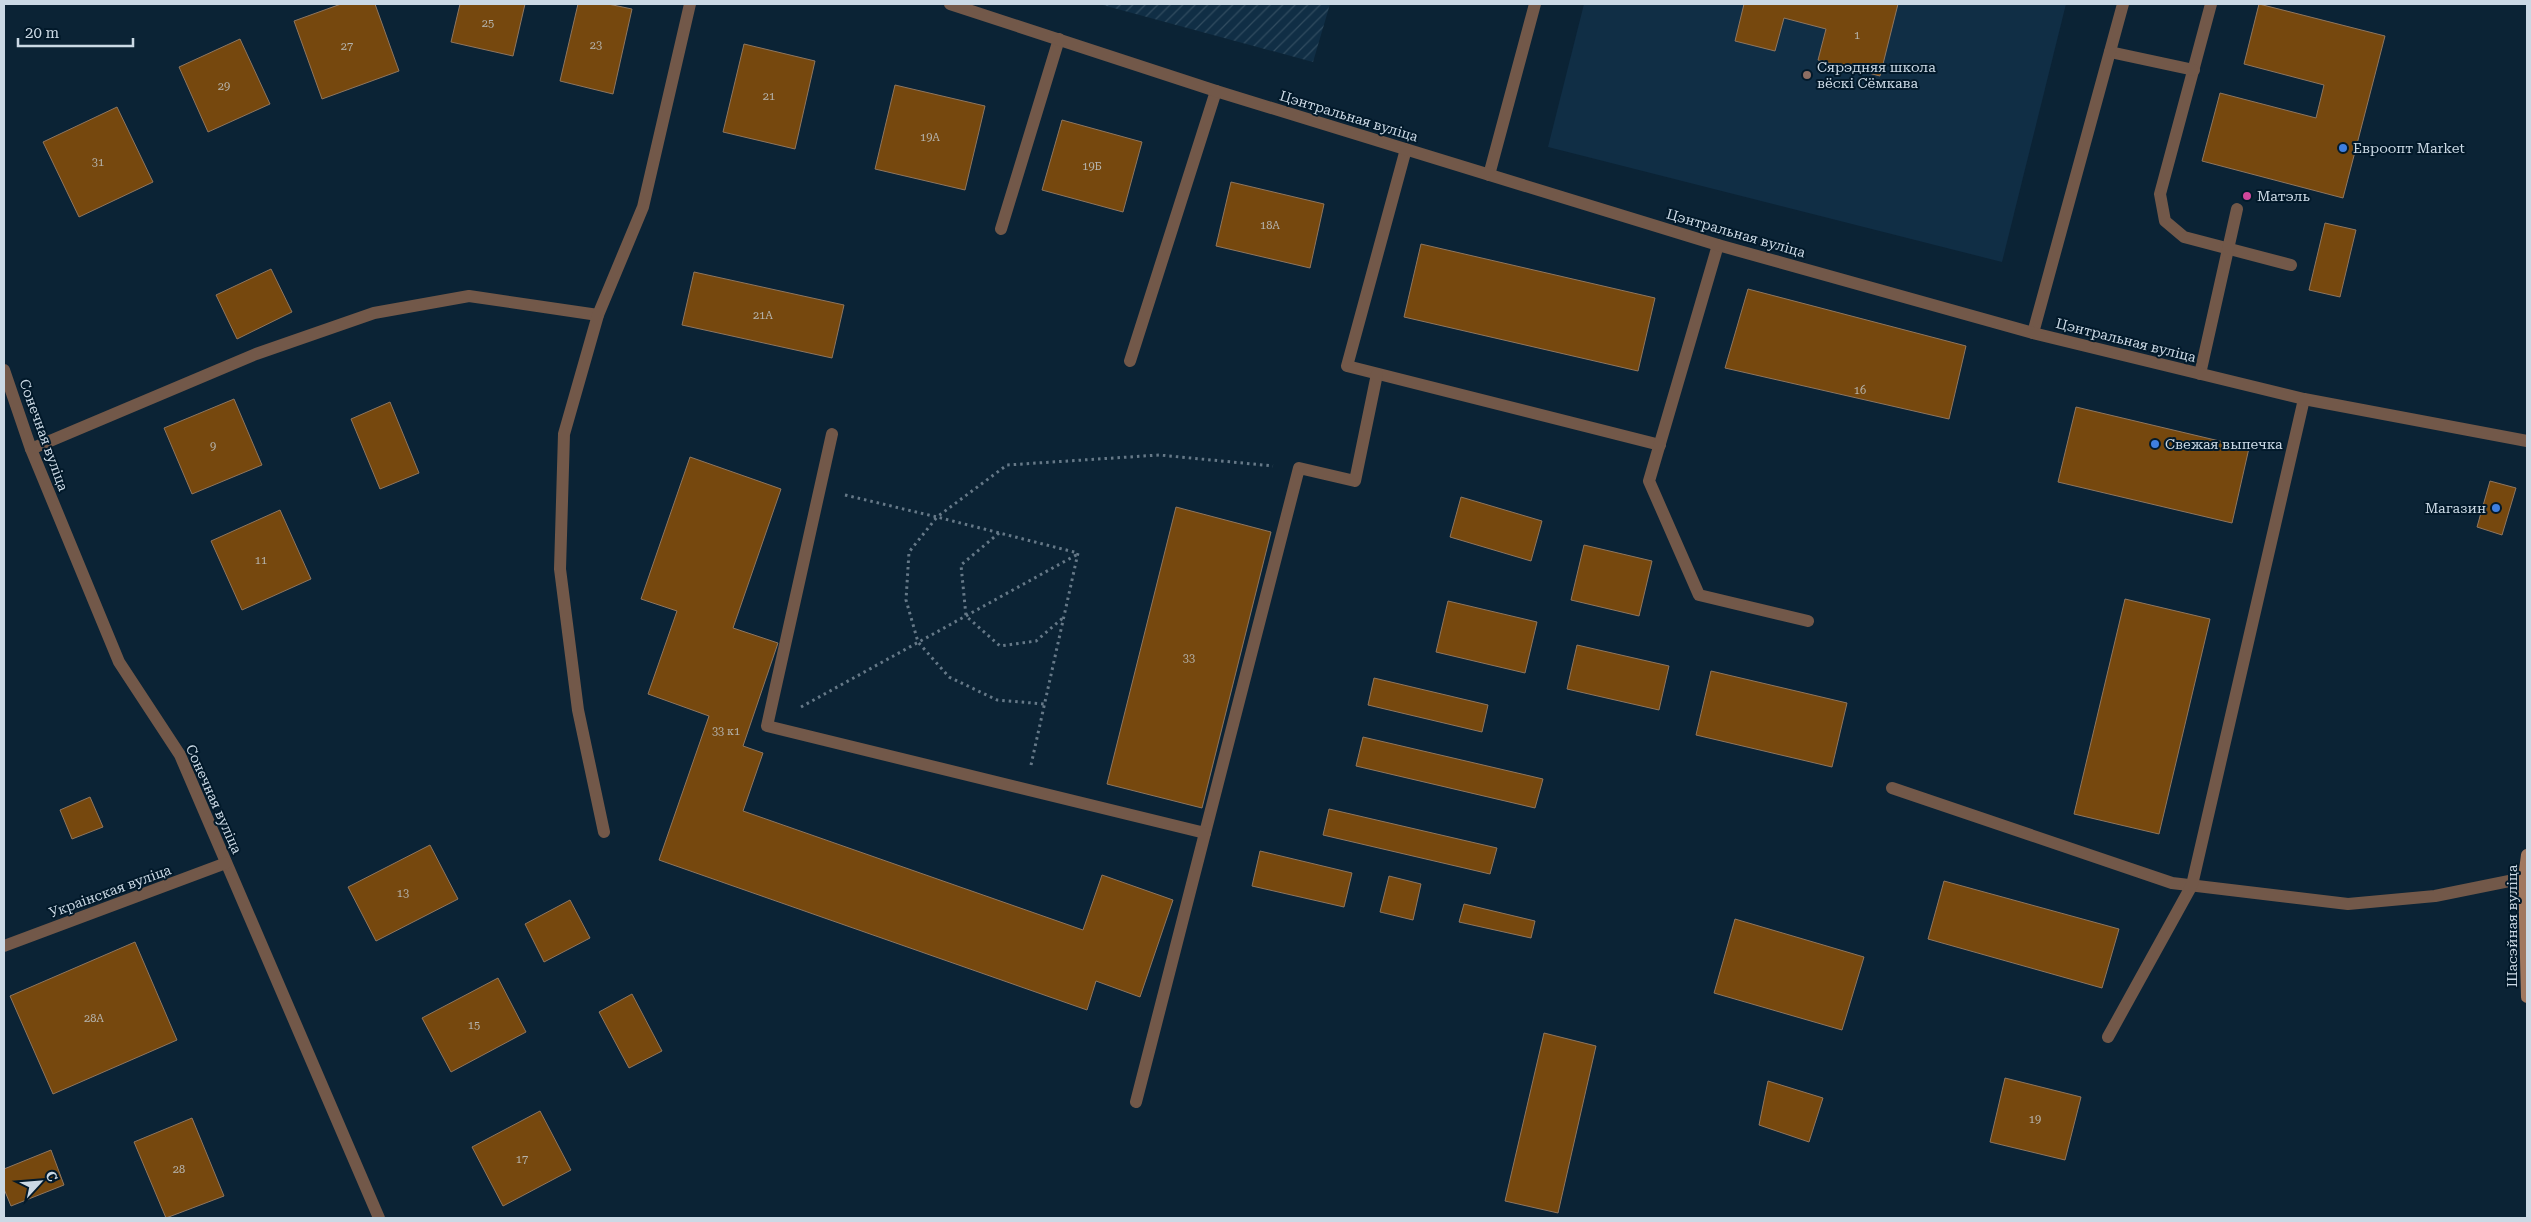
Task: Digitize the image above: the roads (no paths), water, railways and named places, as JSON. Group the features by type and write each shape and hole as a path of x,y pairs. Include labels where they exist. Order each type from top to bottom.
{"main road":[{"name":"Шасэйная вуліца","path":"2527,855 2524,878 2527,997"}],"street":[{"path":"604,832 578,710 560,569 564,434 598,315 643,207 690,4"},
{"name":"Цэнтральная вуліца","path":"950,4 1216,91 1718,246 2033,333 2200,374 2304,399 2527,441"},
{"path":"1490,175 1535,4"},
{"path":"2033,333 2123,4"},
{"path":"2212,4 2160,194 2165,222 2184,237 2291,265"},
{"path":"1001,229 1059,39"},
{"path":"2110,52 2194,70"},
{"path":"1130,361 1216,91"},
{"path":"1406,149 1347,366 1660,445"},
{"path":"2200,374 2237,209"},
{"path":"1718,246 1649,481 1700,595 1808,621"},
{"path":"31,449 256,354 374,313 469,296 598,315"},
{"name":"Сонечная вуліца","path":"4,370 31,449 119,662 180,755 379,1218"},
{"path":"1136,1102 1299,468 1355,482 1377,374"},
{"path":"2108,1037 2192,886 2304,399"},
{"path":"832,434 767,726 1205,833"},
{"path":"1892,788 2172,883 2192,886 2348,904 2436,896 2524,878"},
{"name":"Украінская вуліца","path":"4,946 226,863"}],"place":[{"name":"Сярэдняя школа вёскі Сёмкава","path":"1807,75"},
{"name":"Евроопт Market","path":"2343,148"},
{"name":"Матэль","path":"2247,196"},
{"name":"Свежая выпечка","path":"2155,444"},
{"name":"Магазин","path":"2496,508"}]}
